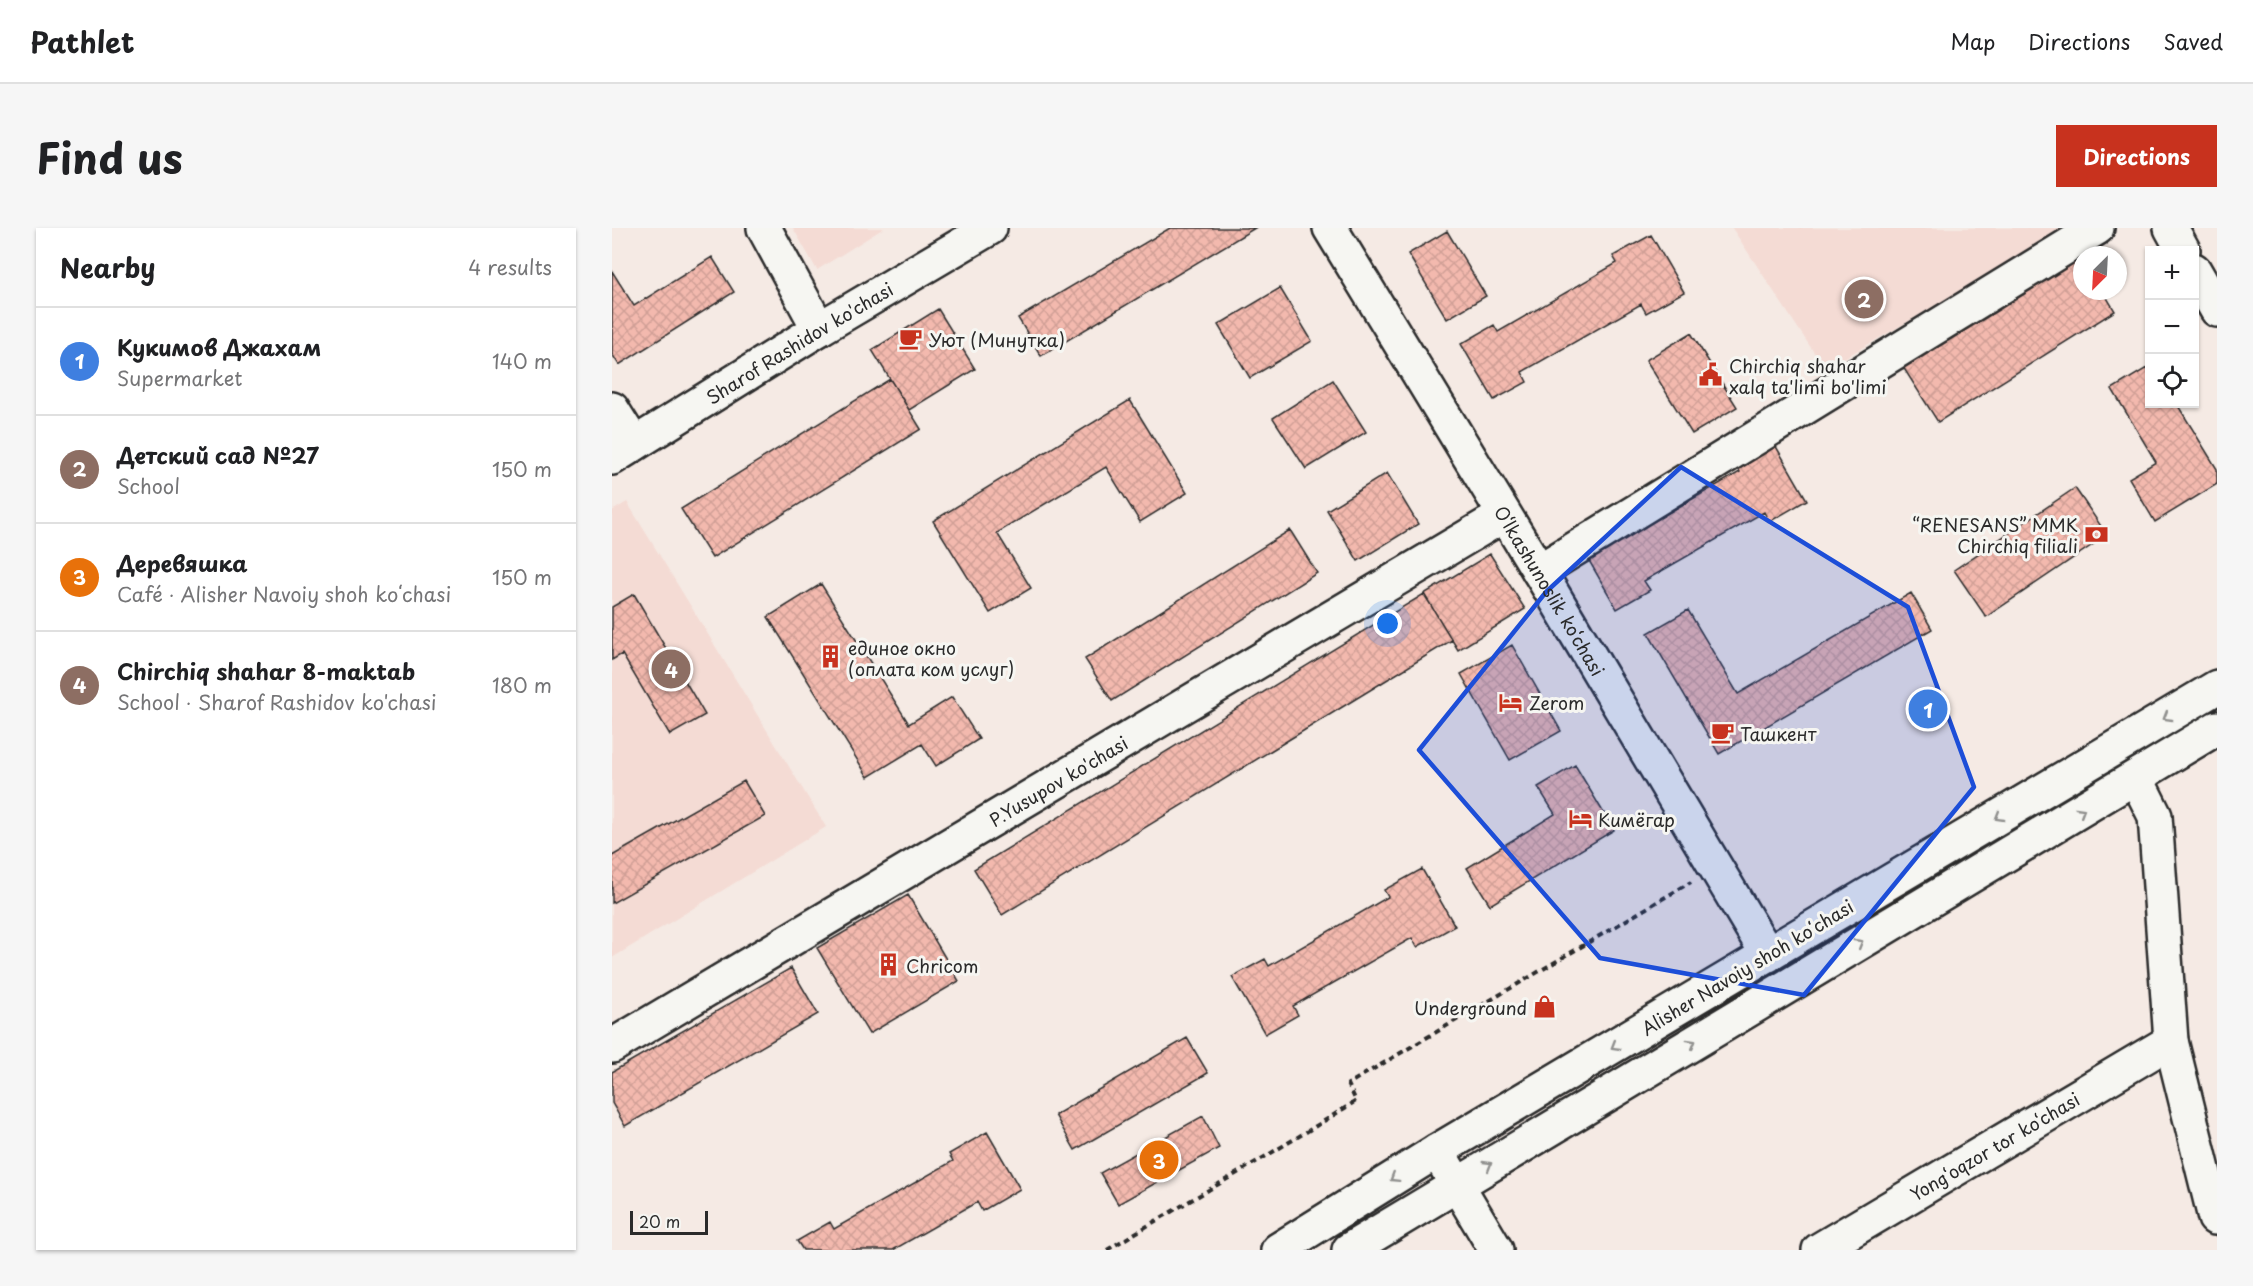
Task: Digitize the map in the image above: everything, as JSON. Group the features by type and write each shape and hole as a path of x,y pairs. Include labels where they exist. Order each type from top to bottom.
{"street":[{"path":"764,228 819,330"},
{"name":"Sharof Rashidov ko'chasi","path":"623,451 990,228"},
{"name":"O‘lkashunoslik ko‘chasi","path":"1330,228 1539,571 1768,955"},
{"path":"1539,571 2097,228"},
{"path":"2171,228 2181,246"},
{"path":"2199,279 2217,310"},
{"path":"612,409 623,451"},
{"name":"P.Yusupov ko'chasi","path":"612,1046 1504,515"},
{"name":"Alisher Navoiy shoh koʻchasi","path":"1278,1250 1437,1151 2217,687"},
{"name":"Alisher Navoiy shoh koʻchasi","path":"1348,1250 2217,729"},
{"path":"2136,778 2155,816 2171,1041 2216,1218"},
{"name":"Yong‘oqzor tor ko‘chasi","path":"1819,1250 2171,1041"},
{"path":"1437,1151 1496,1250"}],"path":[{"path":"1107,1250 1228,1177 1285,1146 1356,1101 1348,1084 1715,868"}],"highlighted area":[{"path":"1681,467 1908,607 1974,787 1804,995 1600,958 1419,750 1546,592"}],"shaded area":[{"path":"793,228 884,228 817,270"},
{"path":"1732,228 2072,228 1825,369"},
{"path":"627,502 826,827 612,958 612,511"}],"building":[{"path":"1170,228 1255,228 1041,356 1018,318"},
{"path":"1447,231 1486,296 1447,319 1408,254"},
{"path":"1651,235 1684,292 1646,313 1641,304 1522,372 1527,382 1494,400 1461,344 1494,325 1498,332 1617,263 1613,256"},
{"path":"712,257 734,292 619,365 612,354 612,271 634,306"},
{"path":"2073,261 2073,300 2108,300 2115,311 1938,422 1903,367"},
{"path":"1280,288 1312,341 1250,378 1218,325"},
{"path":"938,309 975,369 909,410 872,350"},
{"path":"1691,333 1737,407 1692,434 1646,360"},
{"path":"2145,369 2145,408 2179,408 2217,469 2217,484 2155,522 2129,478 2156,462 2112,389"},
{"path":"890,379 921,429 712,558 681,509"},
{"path":"1333,380 1366,432 1306,469 1273,418"},
{"path":"1130,400 1187,493 1140,522 1106,467 997,533 1031,588 990,613 933,521"},
{"path":"1774,443 1807,500 1769,522 1764,512 1644,581 1650,590 1617,609 1584,552 1617,533 1621,540 1740,472 1736,465"},
{"path":"1387,473 1418,524 1358,561 1327,510"},
{"path":"2075,488 2107,535 1986,617 1954,570"},
{"path":"1290,530 1317,573 1112,701 1085,659"},
{"path":"1490,554 1525,609 1458,650 1424,594"},
{"name":"единое окно (оплата ком услуг)","path":"821,584 909,724 952,697 979,739 936,766 922,744 868,777 768,617"},
{"path":"1911,593 1932,629 1719,754 1648,633 1688,610 1738,694"},
{"path":"634,594 705,715 670,735 622,654 612,660 612,607"},
{"path":"1424,594 1452,640 1002,915 974,869"},
{"name":"Zerom","path":"1512,645 1561,731 1510,760 1461,674"},
{"path":"1575,765 1614,830 1490,905 1467,868 1555,814 1538,787"},
{"path":"744,781 765,816 612,903 612,856"},
{"path":"1422,869 1455,926 1417,947 1412,938 1293,1006 1298,1015 1265,1034 1232,977 1265,959 1269,966 1388,897 1384,890"},
{"name":"Chricom","path":"908,895 959,981 869,1034 817,948"},
{"path":"791,968 818,1014 625,1126 612,1103 612,1072"},
{"path":"1187,1038 1208,1073 1075,1150 1055,1115"},
{"path":"1203,1116 1219,1148 1118,1204 1100,1173"},
{"path":"987,1132 1020,1189 982,1211 977,1202 893,1250 803,1250 797,1241 830,1222 834,1229 953,1161 949,1154"}],"place":[{"name":"Детский сад №27","path":"1864,299"},
{"name":"Уют (Минутка)","path":"911,339"},
{"name":"Chirchiq shahar xalq ta'limi bo'limi","path":"1711,375"},
{"name":"“RENESANS” MMK Chirchiq filiali","path":"2096,534"},
{"name":"единое окно (оплата ком услуг)","path":"830,657"},
{"name":"Chirchiq shahar 8-maktab","path":"671,669"},
{"name":"Zerom","path":"1511,702"},
{"name":"Кукимов Джахам","path":"1928,709"},
{"name":"Ташкент","path":"1722,733"},
{"name":"Кимёгар","path":"1580,819"},
{"name":"Chricom","path":"888,965"},
{"name":"Underground","path":"1545,1007"},
{"name":"Деревяшка","path":"1159,1160"}]}
